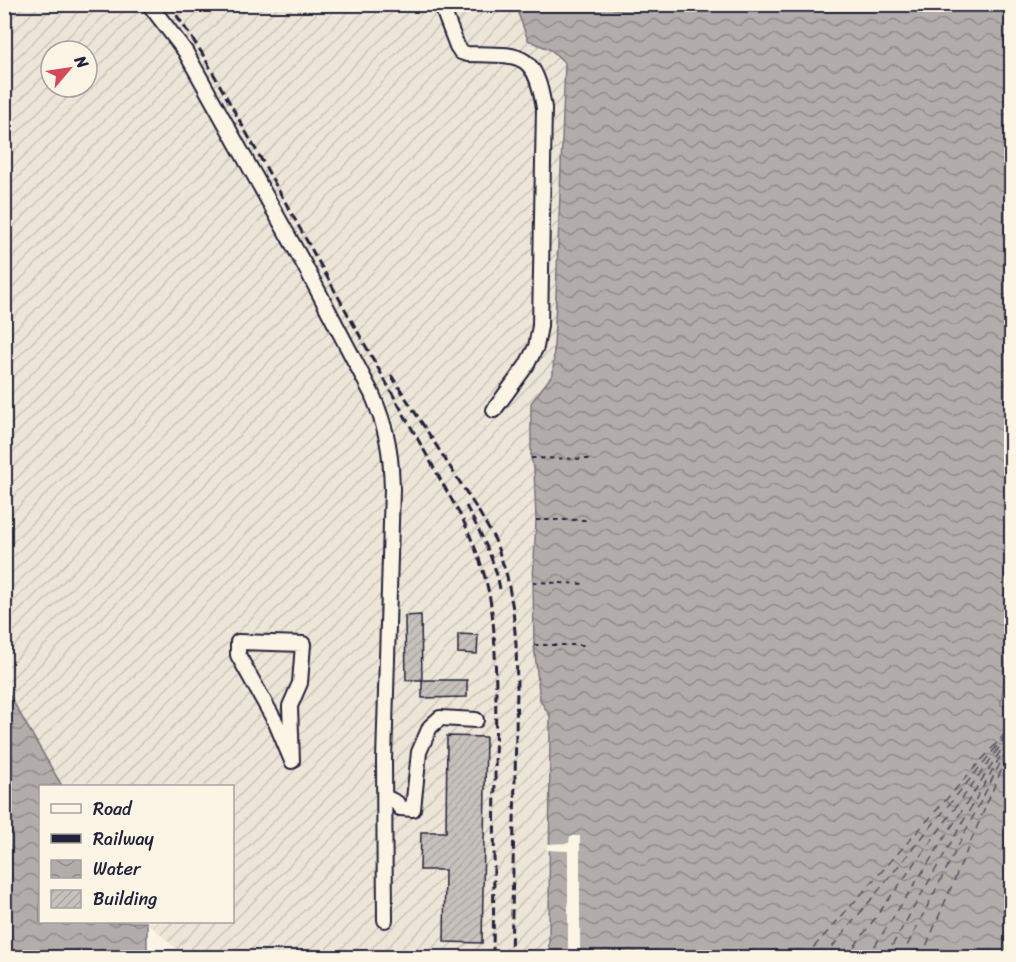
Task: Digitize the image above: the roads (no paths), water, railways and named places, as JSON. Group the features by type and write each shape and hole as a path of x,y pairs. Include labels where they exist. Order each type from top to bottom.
{"street":[{"path":"149,4 185,51 306,268 372,394 387,435 391,458 392,489 384,760 386,920"},
{"path":"441,4 461,52 506,54 520,58 530,65 541,88 544,108 540,326 536,347 526,366 494,410"},
{"path":"238,642 303,644 300,683 290,706 292,761 276,723 238,655 238,642"},
{"path":"385,797 400,808 413,809 419,752 430,727 440,718 476,720"}],"water":[{"path":"515,5 1011,5 1012,645 1009,645 1001,705 1012,707 1012,943 1009,957 549,957 550,716 540,700 534,645 533,582 536,520 534,469 531,458 531,403 553,374 565,63 551,50 528,40"},
{"path":"4,686 61,785 39,785 39,923 147,924 147,957 5,957"}],"railway":[{"path":"169,4 202,53 463,520 481,565 491,607 496,687 493,958"},
{"path":"391,375 479,512 495,540 507,576 513,609 517,688 511,958"},
{"path":"466,506 491,557 500,589"}]}
